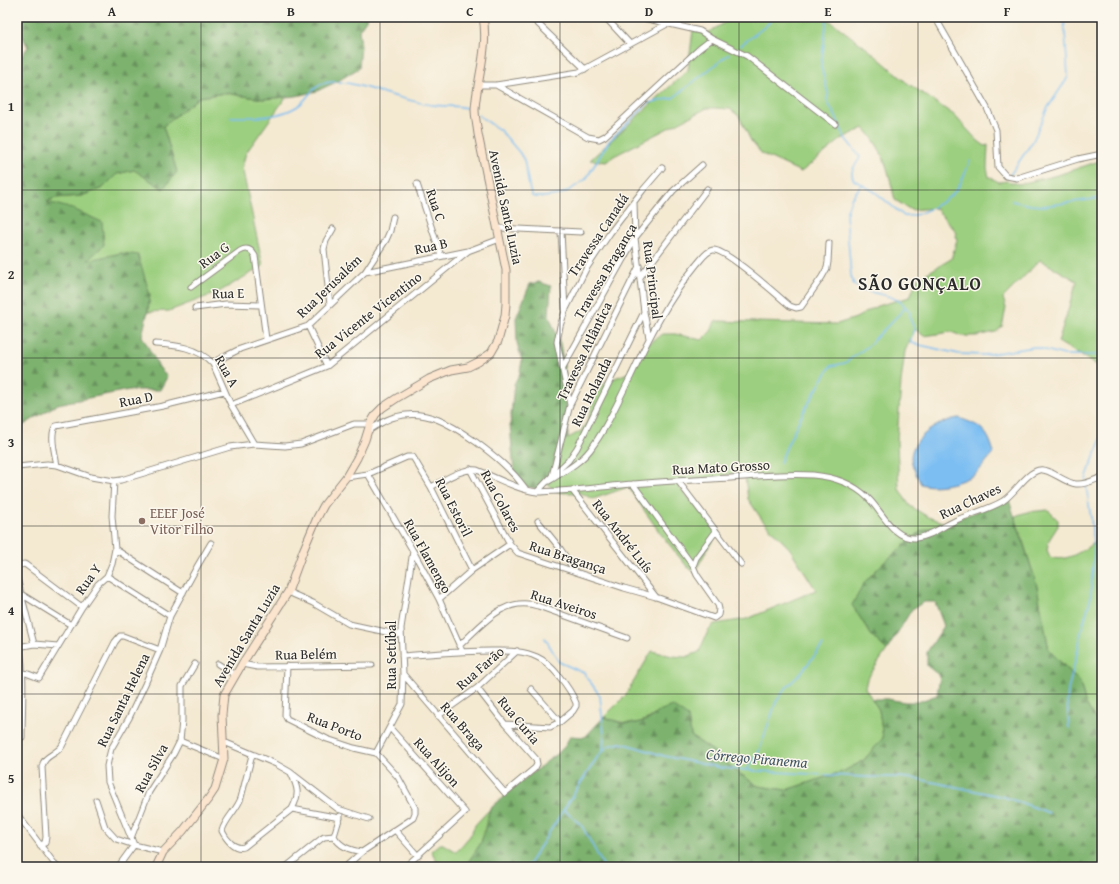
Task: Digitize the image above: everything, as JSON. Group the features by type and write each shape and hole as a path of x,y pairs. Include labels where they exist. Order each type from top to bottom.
{"street":[{"name":"Avenida Santa Luzia","path":"156,867 163,852 183,831 212,794 224,759 224,695 235,675 288,592 307,539 317,518 332,493 346,477 362,448 376,414 382,408 414,387 439,374 473,365 486,358 491,352 500,334 505,316 506,270 475,113 484,50 485,37 483,17"},
{"path":"531,17 585,69"},
{"path":"605,17 630,44"},
{"path":"639,17 700,31 712,39 747,56 835,124"},
{"path":"478,85 496,85 569,74 585,69 680,17"},
{"path":"935,17 987,108 996,130 998,167 1006,176 1016,178 1078,159 1102,154"},
{"path":"496,85 588,137 599,139 605,136 699,49 712,39"},
{"name":"Travessa Bragança","path":"563,367 636,238 673,191 702,165"},
{"name":"Travessa Canadá","path":"563,367 557,342 565,311 586,269 610,233 649,182 662,168"},
{"name":"Rua C","path":"417,184 441,256"},
{"path":"640,276 707,189"},
{"name":"Rua Principal","path":"634,202 640,276 644,312 649,338"},
{"name":"Rua Jerusalém","path":"213,364 240,349 308,326 365,272 386,240 393,217"},
{"path":"498,228 581,232"},
{"path":"330,305 324,249 326,241 333,229"},
{"path":"561,231 565,311"},
{"name":"Rua B","path":"365,272 468,251 500,240"},
{"name":"Rua Principal","path":"550,478 582,459 592,448 613,413 649,338 666,308 693,269 709,252 712,250 733,259 790,306 798,308 822,277 828,262 829,243"},
{"name":"Rua G","path":"191,287 240,251 246,248 253,252"},
{"name":"Rua Vicente Vicentino","path":"231,405 327,366 468,251"},
{"name":"Rua E","path":"253,252 255,256 266,339"},
{"name":"Travessa Atlântica","path":"550,478 570,405 639,266"},
{"name":"Rua E","path":"195,308 226,304 261,305"},
{"name":"Rua Holanda","path":"550,478 564,465 577,448 644,312"},
{"path":"308,326 327,366"},
{"name":"Rua A","path":"155,344 180,346 196,351 213,364 231,405 254,444"},
{"path":"563,367 570,405"},
{"name":"Rua D","path":"56,465 52,435 56,426 163,406 224,391"},
{"path":"17,467 47,464 56,465 91,477 114,481 140,475 230,447 254,444 285,446 301,444 337,429 359,424 369,428 400,416 420,415 440,419 451,424 497,457 514,473 526,489"},
{"name":"Rua Estoril","path":"368,474 407,457 415,459 431,487 472,570"},
{"path":"431,487 470,469 477,470 537,492 550,478"},
{"name":"Rua Colares","path":"470,469 510,544"},
{"name":"Rua Chaves","path":"889,524 901,535 907,538 927,535 958,519 1003,501 1028,477 1039,470 1045,470 1063,480 1076,484 1087,483 1102,477"},
{"path":"346,477 368,474"},
{"name":"Rua Flamengo","path":"368,474 413,551 439,600 461,649"},
{"name":"Rua Mato Grosso","path":"537,492 633,484 796,474 824,476 848,483 858,490 868,498 889,524"},
{"name":"Rua Y","path":"23,672 39,678 82,607 98,584 107,576 112,564 115,549 112,516 114,481"},
{"path":"678,481 741,564"},
{"path":"633,484 693,566"},
{"name":"Rua André Luís","path":"572,490 656,597"},
{"path":"538,521 560,547 576,571"},
{"path":"693,566 696,558 716,531"},
{"name":"Rua Santa Helena","path":"134,845 108,782 107,766 111,749 135,704 160,650 170,616 211,543"},
{"name":"Rua Bragança","path":"439,600 472,570 510,544 515,550 524,555 656,597 711,617 716,617 719,609 716,601 697,575 693,566"},
{"path":"115,549 183,593"},
{"name":"Rua Setúbal","path":"376,753 402,704 403,674 400,635 413,551"},
{"path":"17,566 24,564 26,565 82,607"},
{"path":"107,576 170,616"},
{"path":"17,578 34,644"},
{"path":"288,592 313,603 350,624 400,635"},
{"path":"21,594 71,625"},
{"name":"Rua Aveiros","path":"461,649 495,614 504,608 518,603 532,604 628,638"},
{"path":"17,636 23,672 22,737"},
{"path":"40,845 45,843 46,837 43,762 46,758 56,753 62,746 114,642 120,636 123,636 160,650"},
{"path":"19,647 34,644 58,646"},
{"path":"402,656 461,649 517,651 529,654 544,661 559,676 574,699 576,706 573,711 560,722 550,727 505,724"},
{"name":"Rua Farão","path":"438,716 477,688 517,651"},
{"name":"Rua Silva","path":"131,838 149,792 180,741 182,721 182,686 195,664"},
{"path":"218,664 235,675"},
{"name":"Rua Belém","path":"242,664 257,667 372,665"},
{"name":"Rua Porto","path":"286,666 285,715 287,719 327,739 354,748 376,753 398,777 415,808 415,813 413,818 395,830"},
{"name":"Rua Braga","path":"403,674 505,794 535,768"},
{"name":"Rua Curia","path":"477,688 505,724 536,759 537,764 535,768"},
{"path":"532,689 560,722"},
{"name":"Rua Alijon","path":"390,728 465,812 418,856"},
{"path":"180,741 224,759"},
{"path":"224,742 276,764 290,772 338,809 369,819"},
{"path":"252,755 239,804 222,831 235,847 240,849 244,847 292,810 298,794 296,783 290,772"},
{"path":"96,800 105,828 116,839 163,852"},
{"path":"338,809 340,818 334,836 342,846 354,851 362,852"},
{"path":"292,810 340,818"},
{"path":"17,814 57,867"},
{"path":"345,867 362,852 395,830 418,856 405,867"},
{"path":"286,867 324,837 334,836"},
{"path":"118,867 134,845"}],"green space":[{"path":"17,17 368,17 359,30 361,46 359,68 338,81 317,91 296,96 263,99 225,93 199,97 163,126 177,172 163,189 134,170 117,174 103,188 81,196 55,198 47,202 73,209 102,222 104,245 88,260 122,253 138,255 150,295 142,336 159,367 167,377 160,390 129,390 58,404 17,429 17,326 23,314 17,295 17,62 28,47 17,26"},
{"path":"735,17 825,17 869,50 906,82 954,115 977,140 985,146 988,145 987,168 989,177 999,182 1007,181 1019,184 1058,175 1102,160 1102,368 1058,342 1077,281 1040,260 1003,298 1006,308 1002,327 996,332 977,336 962,336 951,332 924,336 915,329 905,351 901,382 897,441 899,489 910,506 928,517 945,523 920,532 881,565 865,582 871,635 887,650 867,679 865,688 879,710 883,738 863,761 844,771 786,790 758,786 733,769 713,751 691,736 688,717 659,711 646,720 626,723 604,717 625,696 652,651 672,656 686,657 699,652 708,631 714,624 747,619 816,590 790,549 763,521 748,499 744,471 678,486 719,532 709,546 695,572 689,569 660,533 628,487 593,499 580,493 564,493 556,491 549,486 546,481 561,442 581,431 587,422 596,394 607,381 628,373 644,347 663,334 675,334 702,340 711,331 715,321 837,324 856,318 877,306 910,297 917,279 951,259 957,240 955,230 935,208 911,210 895,200 885,162 877,145 864,128 843,138 801,172 762,154 751,141 739,116 730,109 707,108 614,156 606,162 590,160 688,70 693,30 705,34"},
{"path":"225,93 263,99 286,97 246,153 242,167 263,266 219,292 169,311 148,312 150,294 122,253 87,261 46,203 55,198 81,196 103,188 117,174 134,170 177,172 163,126 199,97"},
{"path":"539,282 551,286 549,316 560,343 565,373 568,437 561,442 546,481 538,489 527,487 519,481 514,473 510,425 514,384 519,376 522,361 517,343 516,318 530,284"},
{"path":"1009,500 1036,582 1049,650 1080,682 1085,702 1095,719 1102,724 1102,867 465,867 481,843 490,809 513,788 559,752 565,746 570,736 585,737 604,717 621,723 637,723 650,719 659,711 672,706 688,717 691,736 713,751 733,769 758,786 786,790 844,771 863,761 883,738 879,710 872,699 918,702 937,695 940,676 927,666 927,652 944,626 935,602 924,602 912,609 887,650 871,635 852,605 865,582 881,565 920,532"},
{"path":"1048,510 1058,520 1058,526 1049,540 1047,550 1050,557 1057,559 1077,554 1102,538 1102,724 1095,719 1085,702 1080,682 1049,650 1036,582 1015,516 1027,512"},
{"path":"490,809 481,843 465,867 439,867 440,866 431,851 439,844 443,844 456,852 470,836 475,825"}],"water":[{"path":"959,418 978,426 986,434 992,445 994,453 975,474 963,480 934,486 921,484 911,460 916,443 922,436 936,426 952,419"}],"waterway":[{"path":"741,45 767,25 773,17"},
{"path":"827,17 821,67 828,93 827,101 845,138 860,157 852,170 854,180 875,192 904,216 910,216 932,208 952,194 961,183 970,161"},
{"path":"1010,175 1033,141 1047,109 1068,77 1064,17"},
{"path":"478,115 501,131 519,152 524,160 532,196 543,197 559,195 570,190 586,179 609,141 648,103 673,98 729,54"},
{"path":"230,117 265,116 282,113 298,106 317,87 325,83 333,82 349,83 421,103 437,106 464,107 473,111"},
{"path":"862,184 851,199 846,214 851,276 854,285 859,288 894,298 905,306 910,312 910,319 915,330 911,338 911,343 959,354 984,355 1034,347 1064,355 1102,355"},
{"path":"1012,201 1044,206 1102,198"},
{"path":"780,463 803,413 831,366 845,363 868,346 905,308"},
{"path":"1086,481 1102,436"},
{"path":"1069,728 1067,702 1068,690 1081,631 1090,601 1094,552 1086,485"},
{"path":"545,638 559,662 584,673 600,696 604,735 603,751"},
{"path":"747,770 759,751 776,702 823,645"},
{"name":"Córrego Piranema","path":"527,867 598,756 608,746 620,743 664,756 722,768 918,779 1004,797 1049,813"},
{"path":"564,810 582,826 604,867"}],"place":[{"name":"EEEF José Vitor Filho","path":"142,521"}],"district":[{"name":"SÃO GONÇALO","path":"920,283"}]}
